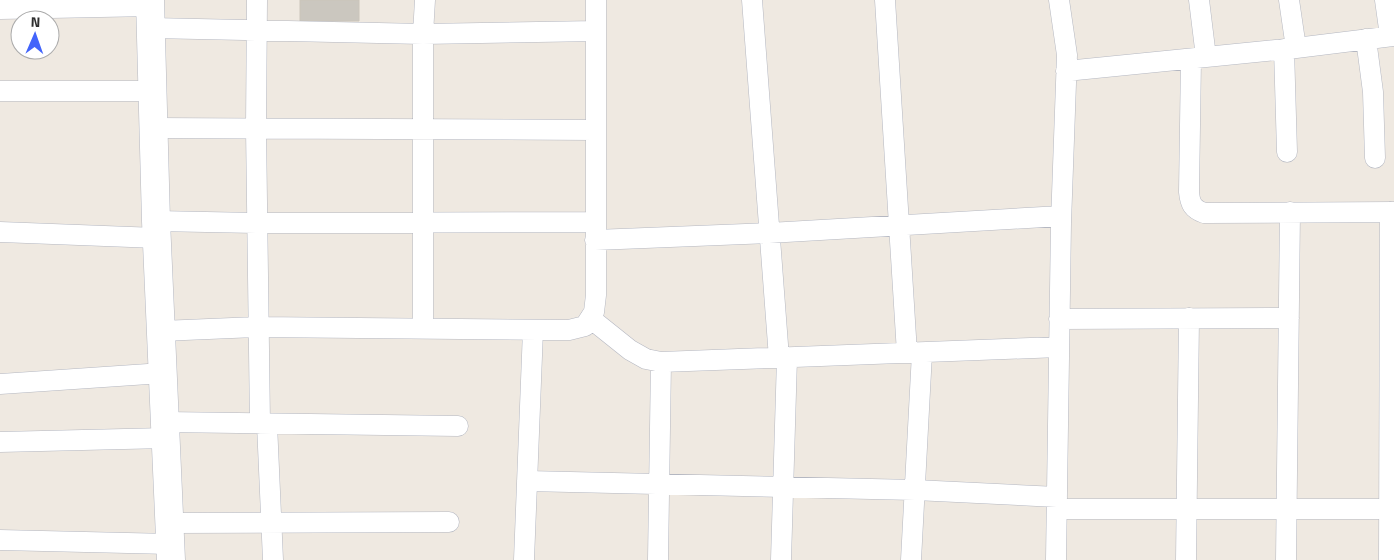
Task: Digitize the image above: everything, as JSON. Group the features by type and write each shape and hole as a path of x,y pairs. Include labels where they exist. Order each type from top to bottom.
{"main road":[{"path":"151,11 156,229 170,542"}],"street":[{"path":"257,0 258,327 273,560"},
{"path":"423,329 423,34 425,0"},
{"path":"161,331 258,327 569,330 586,326 594,312 596,295 596,0"},
{"path":"752,0 769,233 783,358 784,486 781,560"},
{"path":"885,0 898,225 914,353 915,490 911,560"},
{"path":"1056,560 1061,216 1067,55 1059,0"},
{"path":"1199,0 1199,58 1188,192 1190,202 1195,209 1204,213 1392,212 1391,509 1389,560"},
{"path":"1287,152 1290,49 1289,0"},
{"path":"1066,72 1290,49 1392,36 1385,0"},
{"path":"0,9 151,11 257,30 423,34 596,31"},
{"path":"1366,39 1373,92 1376,158"},
{"path":"0,91 152,91"},
{"path":"154,128 595,130"},
{"path":"1286,560 1290,212"},
{"path":"0,232 156,229 257,223 424,222 595,231 769,233 1061,216"},
{"path":"590,318 630,350 646,359 661,362 1059,348"},
{"path":"1186,560 1189,318"},
{"path":"1059,319 1289,318"},
{"path":"524,560 532,330"},
{"path":"658,560 661,362"},
{"path":"0,384 163,373"},
{"path":"0,442 263,424 458,426"},
{"path":"527,481 915,490 1057,503 1187,509 1391,509"},
{"path":"0,540 170,542 271,523 449,522"}],"building":[{"path":"300,0 359,0 359,21 300,21"}]}
